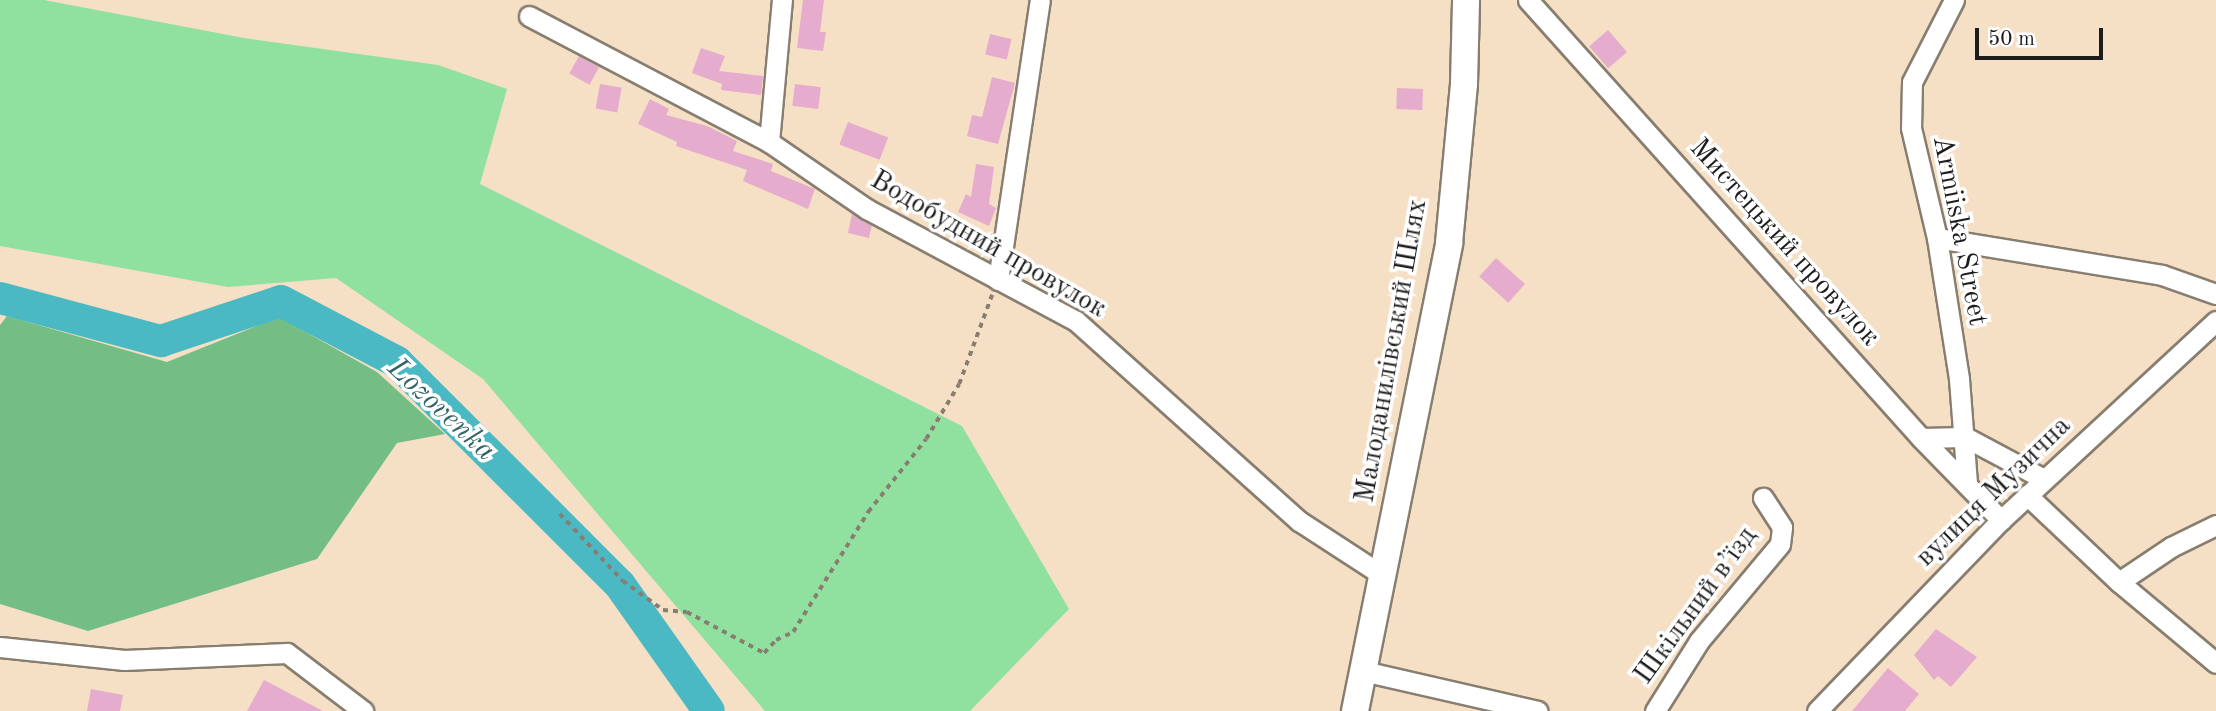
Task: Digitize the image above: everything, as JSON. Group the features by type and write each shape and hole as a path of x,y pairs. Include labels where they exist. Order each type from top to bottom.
{"main road":[{"name":"Малоданилівський Шлях","path":"1355,711 1449,243 1464,84 1466,0"}],"street":[{"path":"769,142 782,0"},
{"path":"998,280 1040,0"},
{"name":"Мистецький провулок","path":"1528,0 1921,438 1967,482 2001,520"},
{"name":"Armiiska Street","path":"1954,0 1912,82 1911,128 1937,238 1965,437 1967,482"},
{"name":"Водобудний провулок","path":"529,16 769,142 867,209 1076,321 1299,521 1382,575"},
{"path":"1937,238 2162,275 2216,295"},
{"name":"вулиця Музична","path":"1817,711 2001,520 2216,320"},
{"path":"1921,438 1965,437 2044,479"},
{"path":"2027,495 2119,582 2216,663"},
{"name":"Шкільний в’їзд","path":"1655,711 1699,641 1780,544 1782,527 1763,498"},
{"path":"2119,582 2171,547 2216,526"},
{"path":"0,647 124,660 287,653 363,711"},
{"path":"1363,671 1537,711"}],"path":[{"path":"560,514 622,581 663,610 687,612 764,653 776,639 793,632 868,512 926,439 959,384 998,280"}],"green space":[{"path":"0,0 44,0 244,38 438,65 507,89 480,184 962,426 1069,609 970,711 765,711 483,379 336,278 228,287 0,246"},
{"path":"7,316 167,362 279,317 377,372 445,434 397,443 317,559 88,631 0,604 0,325"}],"building":[{"path":"803,0 824,0 820,32 826,32 823,51 797,48"},
{"path":"1608,30 1627,52 1608,68 1589,46"},
{"path":"990,34 1011,39 1007,59 985,54"},
{"path":"701,48 725,56 719,71 763,76 761,95 721,90 722,84 692,73"},
{"path":"579,56 599,67 589,85 569,73"},
{"path":"992,77 1015,83 998,144 967,136 972,115 982,117"},
{"path":"600,84 622,88 617,112 596,109"},
{"path":"795,84 821,87 818,109 792,106"},
{"path":"1397,88 1423,89 1422,110 1396,109"},
{"path":"650,99 669,109 666,115 707,126 737,141 733,151 773,164 771,171 815,189 808,209 743,181 747,170 676,146 677,142 638,124"},
{"path":"848,122 888,137 880,160 839,144"},
{"path":"976,164 994,167 989,204 996,208 989,226 958,212 966,194 971,197"},
{"path":"852,214 872,225 869,238 848,233"},
{"path":"1496,258 1525,284 1508,303 1479,277"},
{"path":"1936,629 1977,657 1951,687 1938,676 1934,680 1914,655"},
{"path":"1888,668 1919,694 1905,711 1852,711"},
{"path":"264,680 323,711 247,711"},
{"path":"91,689 123,695 120,711 87,711"}],"waterway":[{"name":"Lozovenka","path":"0,298 161,341 281,301 397,362 620,585 709,711"}]}
